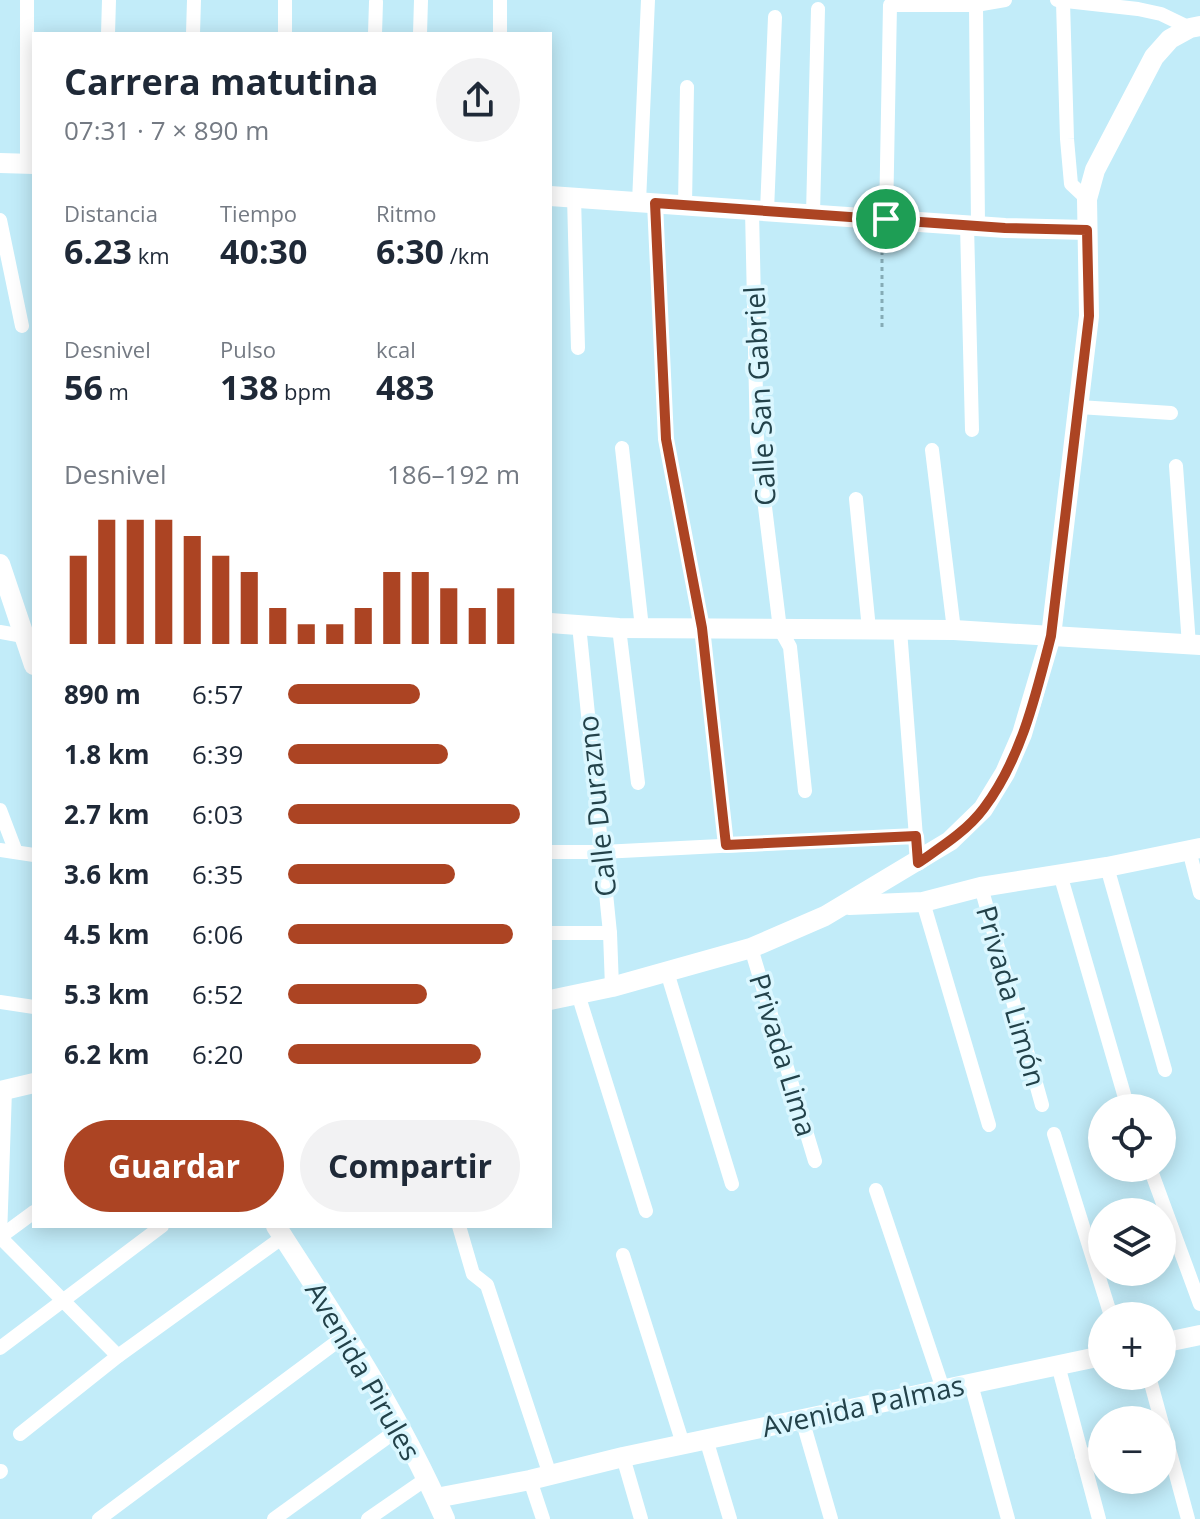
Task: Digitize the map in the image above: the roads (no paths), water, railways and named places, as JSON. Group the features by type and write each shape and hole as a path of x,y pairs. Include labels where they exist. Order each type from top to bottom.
{"main road":[{"path":"552,1000 612,987 751,948 847,905 918,863 950,841 983,809 1005,773 1022,734 1051,636 1089,316 1087,199 1095,170 1154,57 1170,39 1195,27"},
{"path":"0,163 30,164"},
{"path":"552,196 972,226 1087,230"},
{"path":"0,564 25,615 23,636 32,660"},
{"path":"552,623 619,628 954,630 1195,645"},
{"path":"847,905 923,902 981,887 1107,867 1194,849"},
{"path":"2,1090 32,1083"},
{"name":"Avenida Pirules","path":"279,1232 346,1335 400,1428 445,1519"},
{"path":"1176,1340 1200,1335"},
{"name":"Avenida Palmas","path":"436,1498 1088,1359"}],"street":[{"path":"27,0 30,164"},
{"path":"108,32 109,0"},
{"path":"193,32 194,0"},
{"path":"285,0 285,32"},
{"path":"420,32 421,0"},
{"path":"500,0 500,32"},
{"path":"648,0 647,202 666,439 702,628 726,845"},
{"path":"884,219 890,5 959,2 976,5 1005,0"},
{"path":"1087,199 1071,184 1060,1 1138,9 1195,27"},
{"path":"375,32 376,2"},
{"path":"972,430 976,5"},
{"path":"813,214 818,9"},
{"name":"Calle San Gabriel","path":"775,17 760,210 757,442 780,629 790,647 805,791"},
{"path":"685,205 687,87"},
{"path":"574,197 578,348"},
{"path":"0,220 22,326"},
{"path":"1079,407 1171,413"},
{"path":"622,448 642,628"},
{"path":"932,450 954,630"},
{"path":"1176,466 1195,645"},
{"path":"856,499 869,629"},
{"name":"Calle Durazno","path":"579,625 610,933 612,987"},
{"path":"619,628 638,783"},
{"path":"900,630 918,863"},
{"path":"0,632 23,636"},
{"path":"0,810 16,852"},
{"path":"552,852 916,836"},
{"path":"1194,849 1200,893"},
{"path":"0,850 32,855"},
{"path":"1107,867 1165,1070"},
{"path":"1060,874 1124,1094"},
{"name":"Privada Limón","path":"981,887 1042,1105"},
{"path":"923,902 989,1125"},
{"path":"552,933 610,933"},
{"name":"Privada Lima","path":"751,948 815,1161"},
{"path":"667,972 732,1184"},
{"path":"578,994 646,1211"},
{"path":"0,1002 32,1007"},
{"path":"2,1090 0,1237 118,1356"},
{"path":"1054,1134 1107,1302"},
{"path":"1155,1182 1200,1304"},
{"path":"876,1190 943,1389"},
{"path":"0,1237 32,1213"},
{"path":"0,1348 159,1228"},
{"path":"460,1228 473,1274 487,1285 550,1475"},
{"path":"20,1434 279,1232"},
{"path":"623,1255 683,1444"},
{"path":"99,1519 346,1335"},
{"path":"1058,1365 1099,1519"},
{"path":"971,1384 1008,1519"},
{"path":"802,1419 831,1519"},
{"path":"274,1519 400,1428"},
{"path":"706,1439 730,1519"},
{"path":"1082,1456 1088,1454"},
{"path":"623,1457 641,1519"},
{"path":"1176,1477 1188,1519"},
{"path":"368,1519 426,1479"},
{"path":"530,1480 543,1519"}]}
